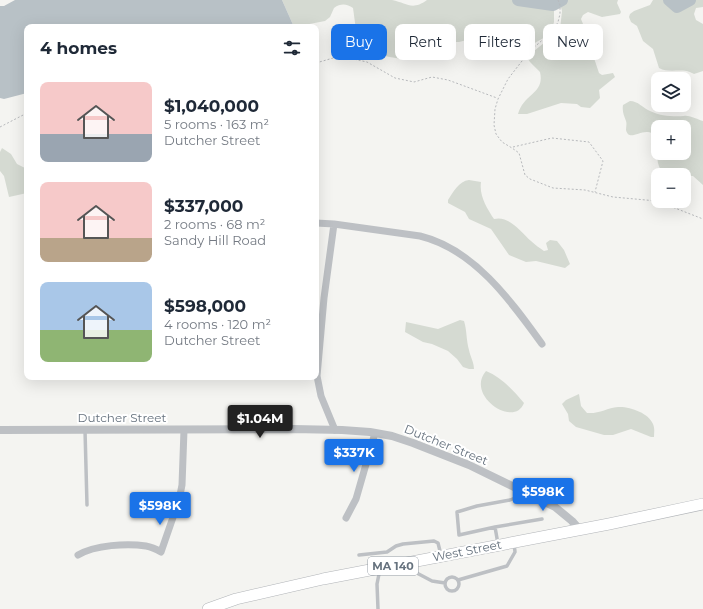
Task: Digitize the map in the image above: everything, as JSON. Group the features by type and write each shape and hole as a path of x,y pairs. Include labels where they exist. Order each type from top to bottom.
{"main road":[{"name":"West Street","path":"208,609 236,599 276,589 703,504"}],"street":[{"path":"319,222 420,236 440,242 450,247 480,270 526,321 542,344"},
{"path":"319,354 325,290 334,224"},
{"path":"318,380 321,396 335,430"},
{"name":"Dutcher Street","path":"0,430 335,430 375,433 392,436 437,452 519,490 555,507 579,529"},
{"path":"78,555 91,548 115,545 146,546 161,552 179,500 182,485 184,430"},
{"path":"346,518 356,499 375,433"}],"lane":[{"path":"85,430 87,506"},
{"path":"519,490 516,498 477,506 457,512 459,535 542,519"},
{"path":"495,528 498,545"},
{"path":"359,555 387,552 396,546 403,544 434,540 438,543 442,556"},
{"path":"445,583 450,577 458,580 507,566 515,552 514,542"},
{"path":"411,562 413,571 432,581 445,583"},
{"path":"378,609 377,584 380,568"},
{"path":"445,583 448,590 454,590 458,587 458,580"}],"path":[{"path":"558,0 560,5 560,14 553,31 546,39 532,49 522,61 508,79 498,99 495,110 494,125 496,134 502,142 519,153 525,174 530,179 553,188 584,190 613,197 657,201 703,219"},
{"path":"319,62 340,56 367,62 395,78 414,82 432,77 448,80 481,91 498,99"},
{"path":"0,127 24,115"},
{"path":"512,148 552,138 588,142 604,161 594,192"}],"shaded area":[{"path":"15,0 282,0 293,24 24,24 24,94 4,99 0,98 0,6 4,6"},
{"path":"282,0 392,0 413,6 427,0 550,0 554,11 553,24 543,24 543,38 535,43 535,24 464,24 464,41 456,42 456,24 395,24 395,58 387,56 387,24 355,24 353,8 346,5 339,5 334,8 330,17 325,21 310,24 293,24"},
{"path":"559,0 618,0 617,3 621,12 620,14 602,17 588,12 583,15 581,19 583,24 561,24 562,11"},
{"path":"653,0 703,0 703,7 696,8 694,14 696,20 703,24 703,71 694,74 691,72 663,70 659,68 653,49 643,41 637,26 631,22 629,17 634,11 650,5"},
{"path":"543,44 543,60 595,60 599,73 602,75 613,73 615,77 599,90 600,98 590,108 581,107 577,104 561,103 527,114 518,114 521,107 540,85 540,72 529,60 535,60 535,50"},
{"path":"630,101 636,102 654,113 671,116 689,116 703,121 703,185 691,176 691,168 660,168 657,160 691,160 691,120 651,120 651,133 643,132 631,135 628,134 626,130 623,105"},
{"path":"2,148 11,154 17,164 24,168 24,194 9,197 4,176 0,171 0,152"},
{"path":"469,180 481,182 482,197 494,219 505,219 510,222 544,251 548,250 546,243 550,240 557,241 564,250 570,264 565,268 536,261 526,262 509,255 491,229 469,219 465,212 448,203 448,200 457,187 462,182"},
{"path":"460,320 464,321 466,328 468,346 474,369 463,367 448,351 423,342 405,332 406,322 438,329"},
{"path":"486,371 512,389 524,403 519,410 511,412 502,411 493,406 486,399 482,390 481,380"},
{"path":"579,394 581,406 587,413 595,413 618,407 638,411 651,420 654,429 654,437 631,429 613,435 604,435 576,427 569,421 568,414 562,404 566,400"}],"waterway":[{"path":"518,0 553,5 562,0"},
{"path":"669,0 677,7 690,0"}]}
